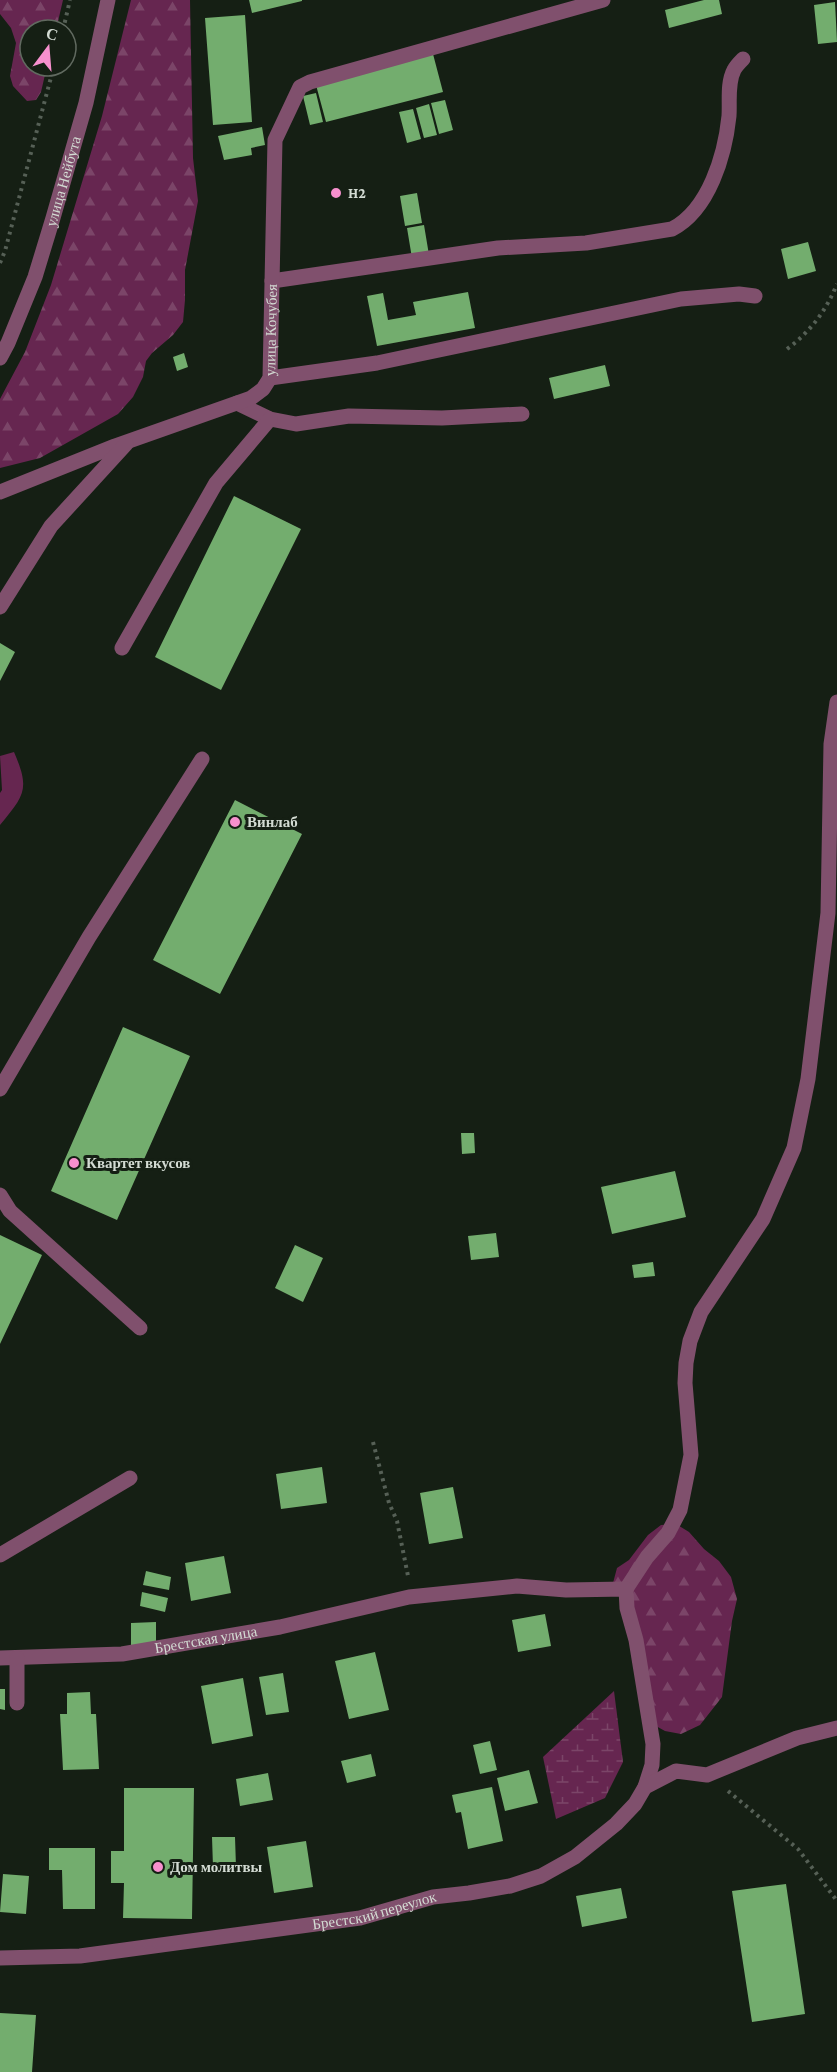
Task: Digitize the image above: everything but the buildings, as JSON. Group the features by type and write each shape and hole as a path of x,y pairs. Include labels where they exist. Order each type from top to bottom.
{"street":[{"name":"улица Нейбута","path":"0,358 35,277 86,103 108,0"},
{"name":"улица Кочубея","path":"0,492 129,441 237,403 258,394 270,378 275,140 300,87 310,82 603,0"},
{"path":"273,281 498,248 586,243 672,229 685,223 709,188 719,164 726,143 734,70 743,59"},
{"path":"270,378 377,363 681,299 739,294 755,296"},
{"path":"237,403 270,419 296,424 349,416 442,418 522,414"},
{"path":"122,648 216,483 270,419"},
{"path":"0,607 51,526 129,441"},
{"path":"645,1787 652,1765 653,1744 636,1640 627,1608 626,1589 647,1557 668,1533 680,1510 691,1455 685,1383 686,1363 694,1331 702,1312 763,1219 794,1148 808,1079 828,913 831,744 837,702"},
{"path":"0,1089 89,937 202,759"},
{"path":"0,1196 10,1211 140,1328"},
{"path":"0,1555 130,1478"},
{"name":"Брестская улица","path":"0,1658 122,1654 280,1627 409,1597 518,1586 566,1590 626,1589"},
{"path":"17,1658 17,1703"},
{"name":"Брестский переулок","path":"0,1958 80,1956 360,1918 433,1897 510,1886 541,1876 575,1857 616,1824 636,1804 645,1787 676,1771 707,1775 797,1738 837,1728"}],"path":[{"path":"66,18 70,0"},
{"path":"0,263 51,78"},
{"path":"787,349 816,322 837,284"},
{"path":"373,1442 389,1503 399,1529 408,1574 409,1597"},
{"path":"752,1810 798,1849 837,1901"}],"green space":[{"path":"0,0 63,0 59,18 18,18 18,78 44,78 41,92 36,100 27,101 13,86 10,76 16,43 11,28 0,14"},
{"path":"131,0 190,0 193,158 198,201 185,270 183,322 146,361 143,377 133,397 118,414 40,458 0,468 0,399 25,352 51,285 102,116"},
{"path":"14,752 22,775 22,791 15,806 0,825 0,793 2,790 0,756"},
{"path":"676,1524 689,1532 719,1561 731,1577 737,1599 722,1697 700,1725 681,1734 665,1731 656,1726 634,1623 613,1583 617,1568 629,1560 648,1535 661,1525"},
{"path":"614,1691 623,1762 605,1798 556,1819 543,1757"}],"place":[{"name":"H2","path":"336,193"},
{"name":"Винлаб","path":"235,822"},
{"name":"Квартет вкусов","path":"74,1163"},
{"name":"Дом молитвы","path":"158,1867"}]}
